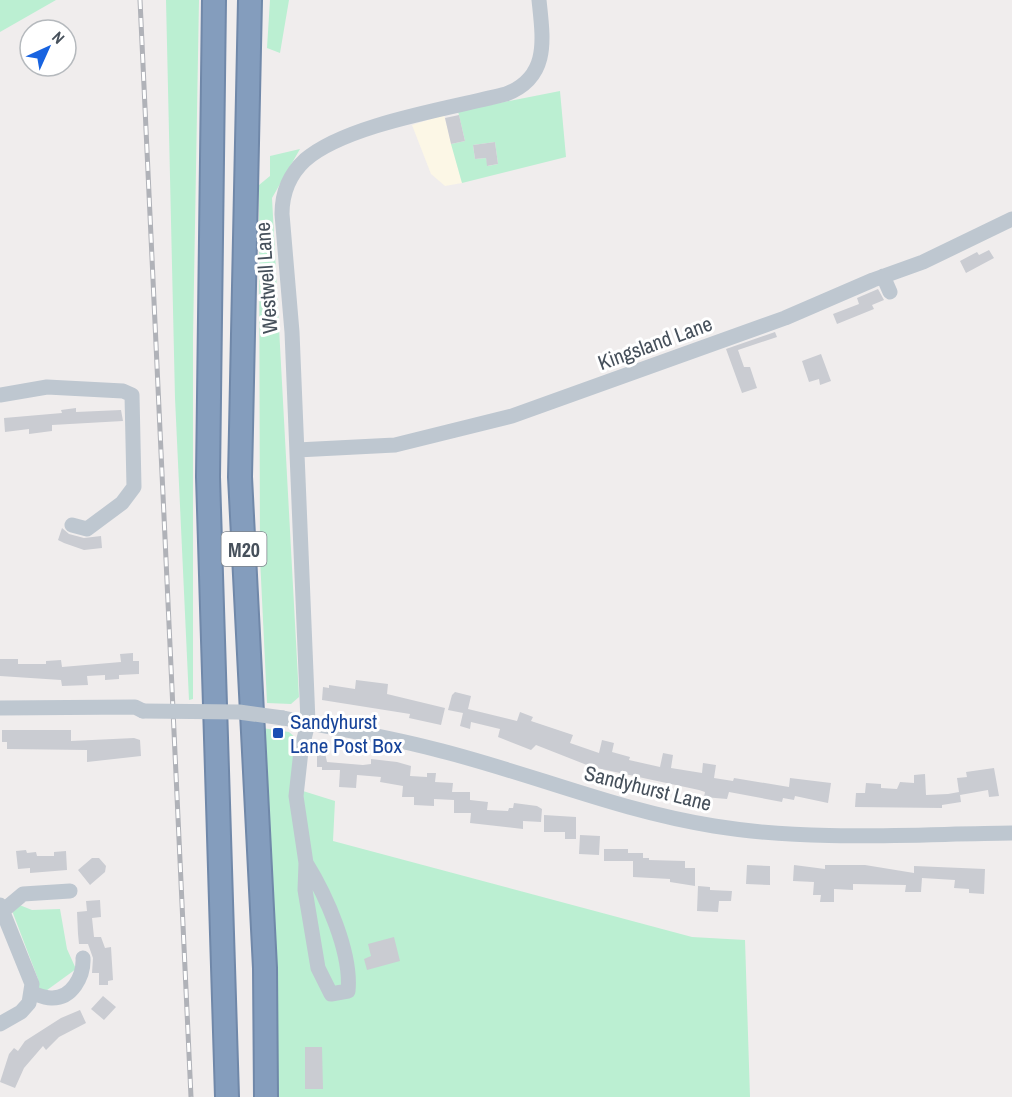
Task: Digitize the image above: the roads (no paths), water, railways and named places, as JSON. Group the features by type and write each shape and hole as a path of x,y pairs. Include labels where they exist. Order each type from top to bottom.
{"highway":[{"name":"M20","path":"214,0 208,477 227,1097"},
{"name":"M20","path":"250,0 240,477 265,968 266,1097"}],"street":[{"name":"Westwell Lane","path":"306,863 296,796 301,751 308,723 292,332 282,214 284,195 292,175 316,153 376,126 497,96 525,85 539,65 541,40 539,0"},
{"name":"Kingsland Lane","path":"297,450 395,445 512,416 785,318 883,276 923,262 1012,219"},
{"path":"883,276 890,292"},
{"path":"0,395 47,387 128,388 134,488 122,503 87,529 72,525"},
{"name":"Sandyhurst Lane","path":"0,708 135,707 143,711 239,712 284,718 435,749 623,806 710,826 752,832 902,837 1012,833"},
{"path":"306,863 320,884 347,962 348,991 331,994 318,968 304,890 306,863"},
{"path":"0,1024 21,1012 32,993 29,973 2,908 23,894 70,891"},
{"path":"32,993 50,998 68,993 80,980 84,970 83,958"}],"railway":[{"path":"140,0 191,1097"}],"place":[{"name":"Sandyhurst Lane Post Box","path":"278,733"}]}
